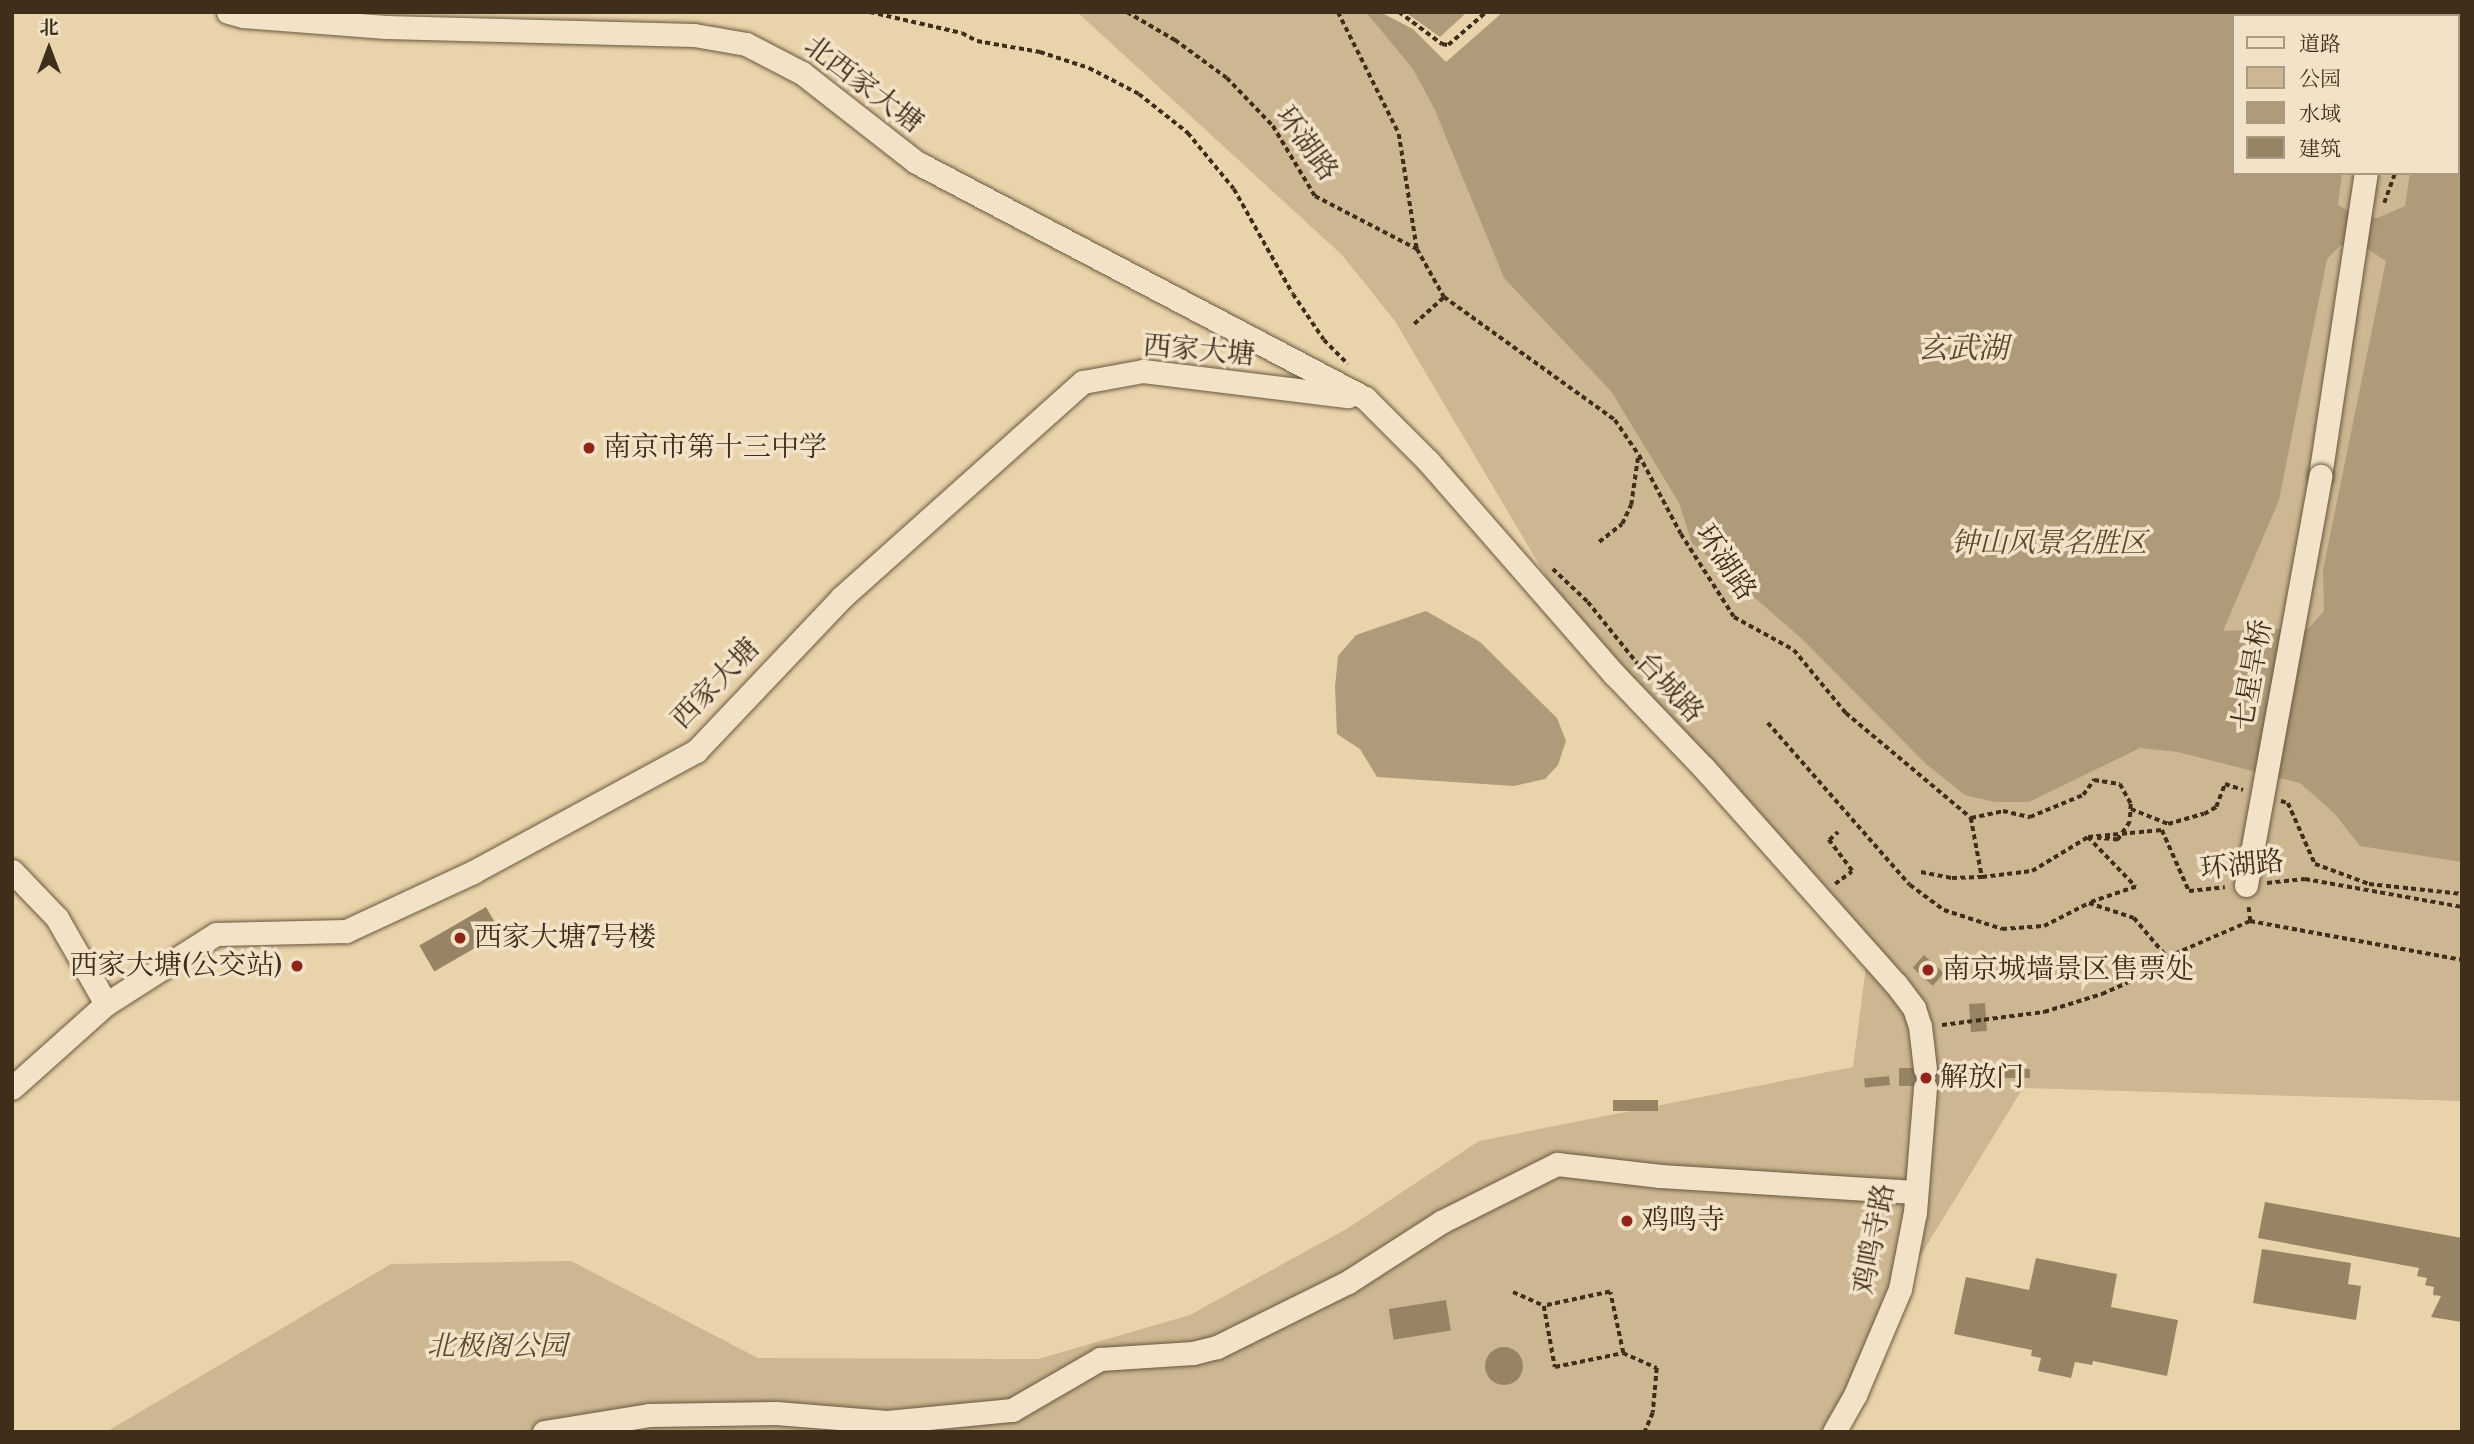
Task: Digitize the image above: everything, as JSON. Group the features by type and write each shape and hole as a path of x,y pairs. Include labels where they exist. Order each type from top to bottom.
{"street":[{"name":"北西家大塘","path":"228,12 386,27 694,35 746,44 802,73 916,162 1365,398"},
{"name":"七星旱桥","path":"2247,885 2320,476 2366,178"},
{"name":"西家大塘","path":"12,1088 106,1004 216,934 346,930 473,872 696,751 841,598 1083,382 1143,371 1365,398"},
{"name":"台城路","path":"1365,398 1428,461 1614,674 1703,767 1868,951 1928,1026"},
{"path":"12,871 57,918 106,1004"},
{"name":"鸡鸣寺路","path":"1834,1432 1856,1395 1900,1289 1916,1192 1928,1026"},
{"path":"544,1432 649,1415 776,1413 887,1422 1012,1410 1100,1359 1193,1353 1217,1347 1348,1282 1441,1222 1557,1164 1660,1176 1916,1192"}],"path":[{"name":"环湖路","path":"1127,12 1175,40 1227,78 1273,126 1315,196 1417,249 1444,297 1615,420 1639,455 1681,534 1734,617 1794,650 1846,713 1971,818"},
{"path":"1338,12 1399,134 1417,249"},
{"path":"1399,12 1442,44 1448,45 1486,12"},
{"path":"1413,324 1444,297"},
{"path":"1599,542 1622,524 1631,505 1639,455"},
{"path":"1768,723 1910,885 1944,910 2002,929 2044,926 2089,903 2136,887 2088,837"},
{"path":"1922,872 1952,878 1982,877 2032,871 2088,837 2118,840 2130,822 2131,809 2120,784 2094,780 2083,795 2031,817 2003,811 1971,818 1982,877"},
{"path":"2131,809 2168,824 2204,814 2216,807 2225,784 2247,792"},
{"path":"2277,800 2288,803 2315,864 2369,884 2462,894"},
{"name":"环湖路","path":"2122,834 2162,830 2189,891 2305,879 2462,907"},
{"path":"1834,884 1852,871 1829,840 1838,832"},
{"path":"2247,885 2250,921"},
{"path":"2089,903 2134,918 2167,957"},
{"path":"1928,1026 2044,1012 2102,994 2136,979 2167,957 2250,921 2462,960"},
{"path":"1513,1292 1544,1306 1610,1292 1623,1353"},
{"path":"1544,1306 1555,1367 1623,1353 1657,1368 1653,1413 1646,1432"}],"green space":[{"name":"钟山风景名胜区","path":"1077,12 2462,12 2462,1101 2023,1088 1900,1289 1842,1432 106,1432 391,1264 571,1261 758,1358 1038,1359 1190,1315 1348,1228 1479,1141 1853,1067 1868,951 1608,681 1395,321 1342,255"}],"water":[{"name":"玄武湖","path":"1366,12 2363,12 2232,14 2232,175 2342,175 2338,205 2355,215 2377,218 2405,206 2410,175 2460,175 2460,14 2434,14 2462,12 2462,862 2360,846 2334,813 2300,783 2178,752 2140,748 2029,802 1995,802 1965,795 1926,764 1802,639 1692,543 1679,503 1611,391 1504,278 1434,108 1413,69","holes":["2341,245 2369,250 2386,261 2323,570 2324,611 2309,628 2223,631 2279,500 2327,259"]},
{"path":"1426,611 1480,642 1557,718 1566,741 1558,765 1545,779 1514,786 1377,777 1360,749 1337,734 1335,687 1338,656 1356,635"}],"pier":[{"path":"1380,12 1405,12 1440,37 1464,15 1462,12 1503,12 1446,62 1413,29"}],"building":[{"name":"西家大塘7号楼","path":"486,907 501,933 434,971 419,946"},
{"name":"南京城墙景区售票处","path":"1924,955 1944,973 1933,986 1913,968"},
{"name":"解放门","path":"1985,1003 1987,1031 1971,1032 1969,1004"},
{"name":"解放门","path":"1899,1068 1953,1068 1953,1086 1899,1086"},
{"path":"2004,1069 2030,1069 2030,1078 2004,1078"},
{"path":"1889,1076 1890,1085 1865,1088 1864,1079"},
{"path":"1613,1100 1658,1100 1658,1111 1613,1111"},
{"path":"2265,1202 2462,1238 2462,1322 2431,1317 2441,1296 2433,1295 2434,1287 2425,1285 2427,1278 2417,1276 2419,1268 2258,1238"},
{"path":"2262,1249 2351,1263 2348,1284 2361,1286 2356,1320 2253,1303"},
{"path":"2036,1258 2117,1274 2111,1307 2178,1320 2167,1376 2093,1361 2092,1365 2075,1362 2071,1378 2038,1371 2041,1358 2031,1356 2032,1350 1954,1334 1966,1277 2029,1290"},
{"path":"1446,1300 1451,1331 1394,1340 1389,1309"},
{"path":"1504,1347 1518,1352 1523,1366 1518,1380 1504,1385 1490,1380 1485,1366 1490,1352"}],"place":[{"name":"南京市第十三中学","path":"589,448"},
{"name":"西家大塘7号楼","path":"460,938"},
{"name":"西家大塘(公交站)","path":"297,966"},
{"name":"南京城墙景区售票处","path":"1928,970"},
{"name":"解放门","path":"1926,1078"},
{"name":"鸡鸣寺","path":"1627,1221"}],"park label":[{"name":"北极阁公园","path":"497,1347"}]}
